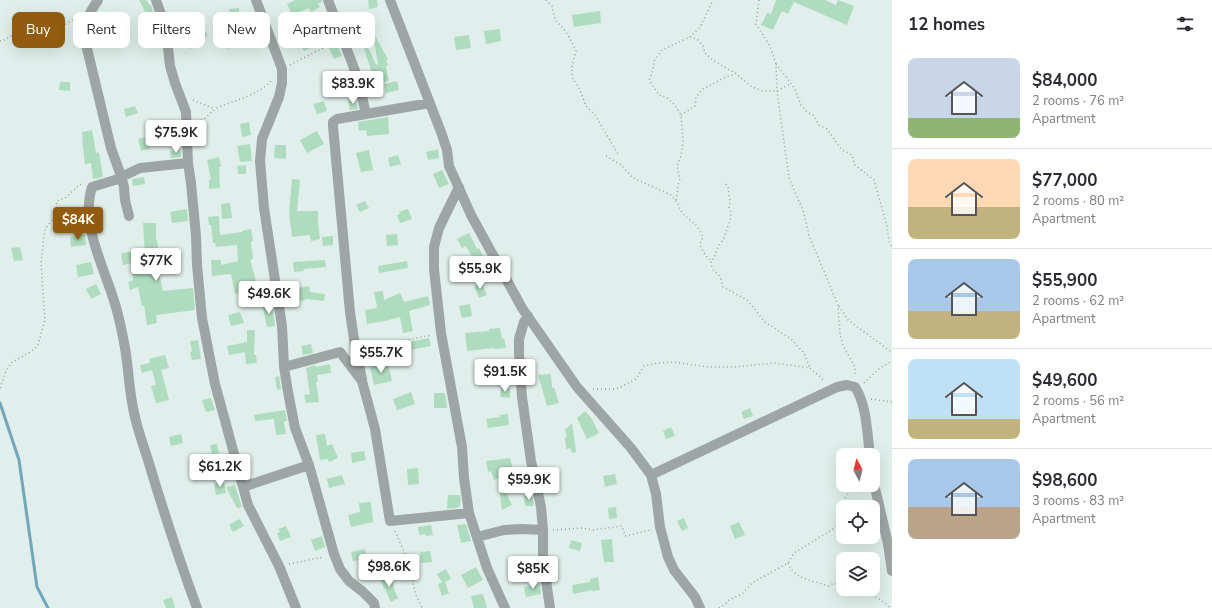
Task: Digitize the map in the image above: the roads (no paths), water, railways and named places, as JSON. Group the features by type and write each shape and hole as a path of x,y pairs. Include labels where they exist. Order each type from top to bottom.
{"street":[{"path":"156,0 166,29 170,66 186,112 188,163 192,191 202,318 215,384 248,505 279,566 296,608"},
{"path":"256,0 282,69 282,82 279,97 262,139 260,161 264,208 282,326 284,367 295,428 309,465 334,554 340,570 349,581 374,603 376,608"},
{"path":"328,0 356,76 366,114"},
{"path":"390,0 447,150 449,166 472,215 528,316 577,387 631,448 651,475 656,494 660,527 668,557 674,570 695,597 700,608"},
{"path":"96,4 83,27 84,36 111,148 122,176 129,216"},
{"path":"430,103 337,119 333,122 350,312 362,381 375,428 390,521 469,513"},
{"path":"188,163 140,168 115,180 92,187 89,195 89,217 97,254 118,314 125,348 135,417 163,510 197,608"},
{"path":"459,187 439,228 434,247 434,269 441,333 462,448 464,478 469,513 487,568 505,608"},
{"path":"528,316 524,322 520,339 520,376 526,429 541,507 543,560 550,608"},
{"path":"284,367 340,352 362,381"},
{"path":"651,475 837,386 848,385 858,390 864,411 869,448"},
{"path":"243,487 309,465"},
{"path":"876,492 892,571"},
{"path":"476,537 504,530 543,530"}],"waterway":[{"path":"0,403 19,460 37,587 48,608"}]}
